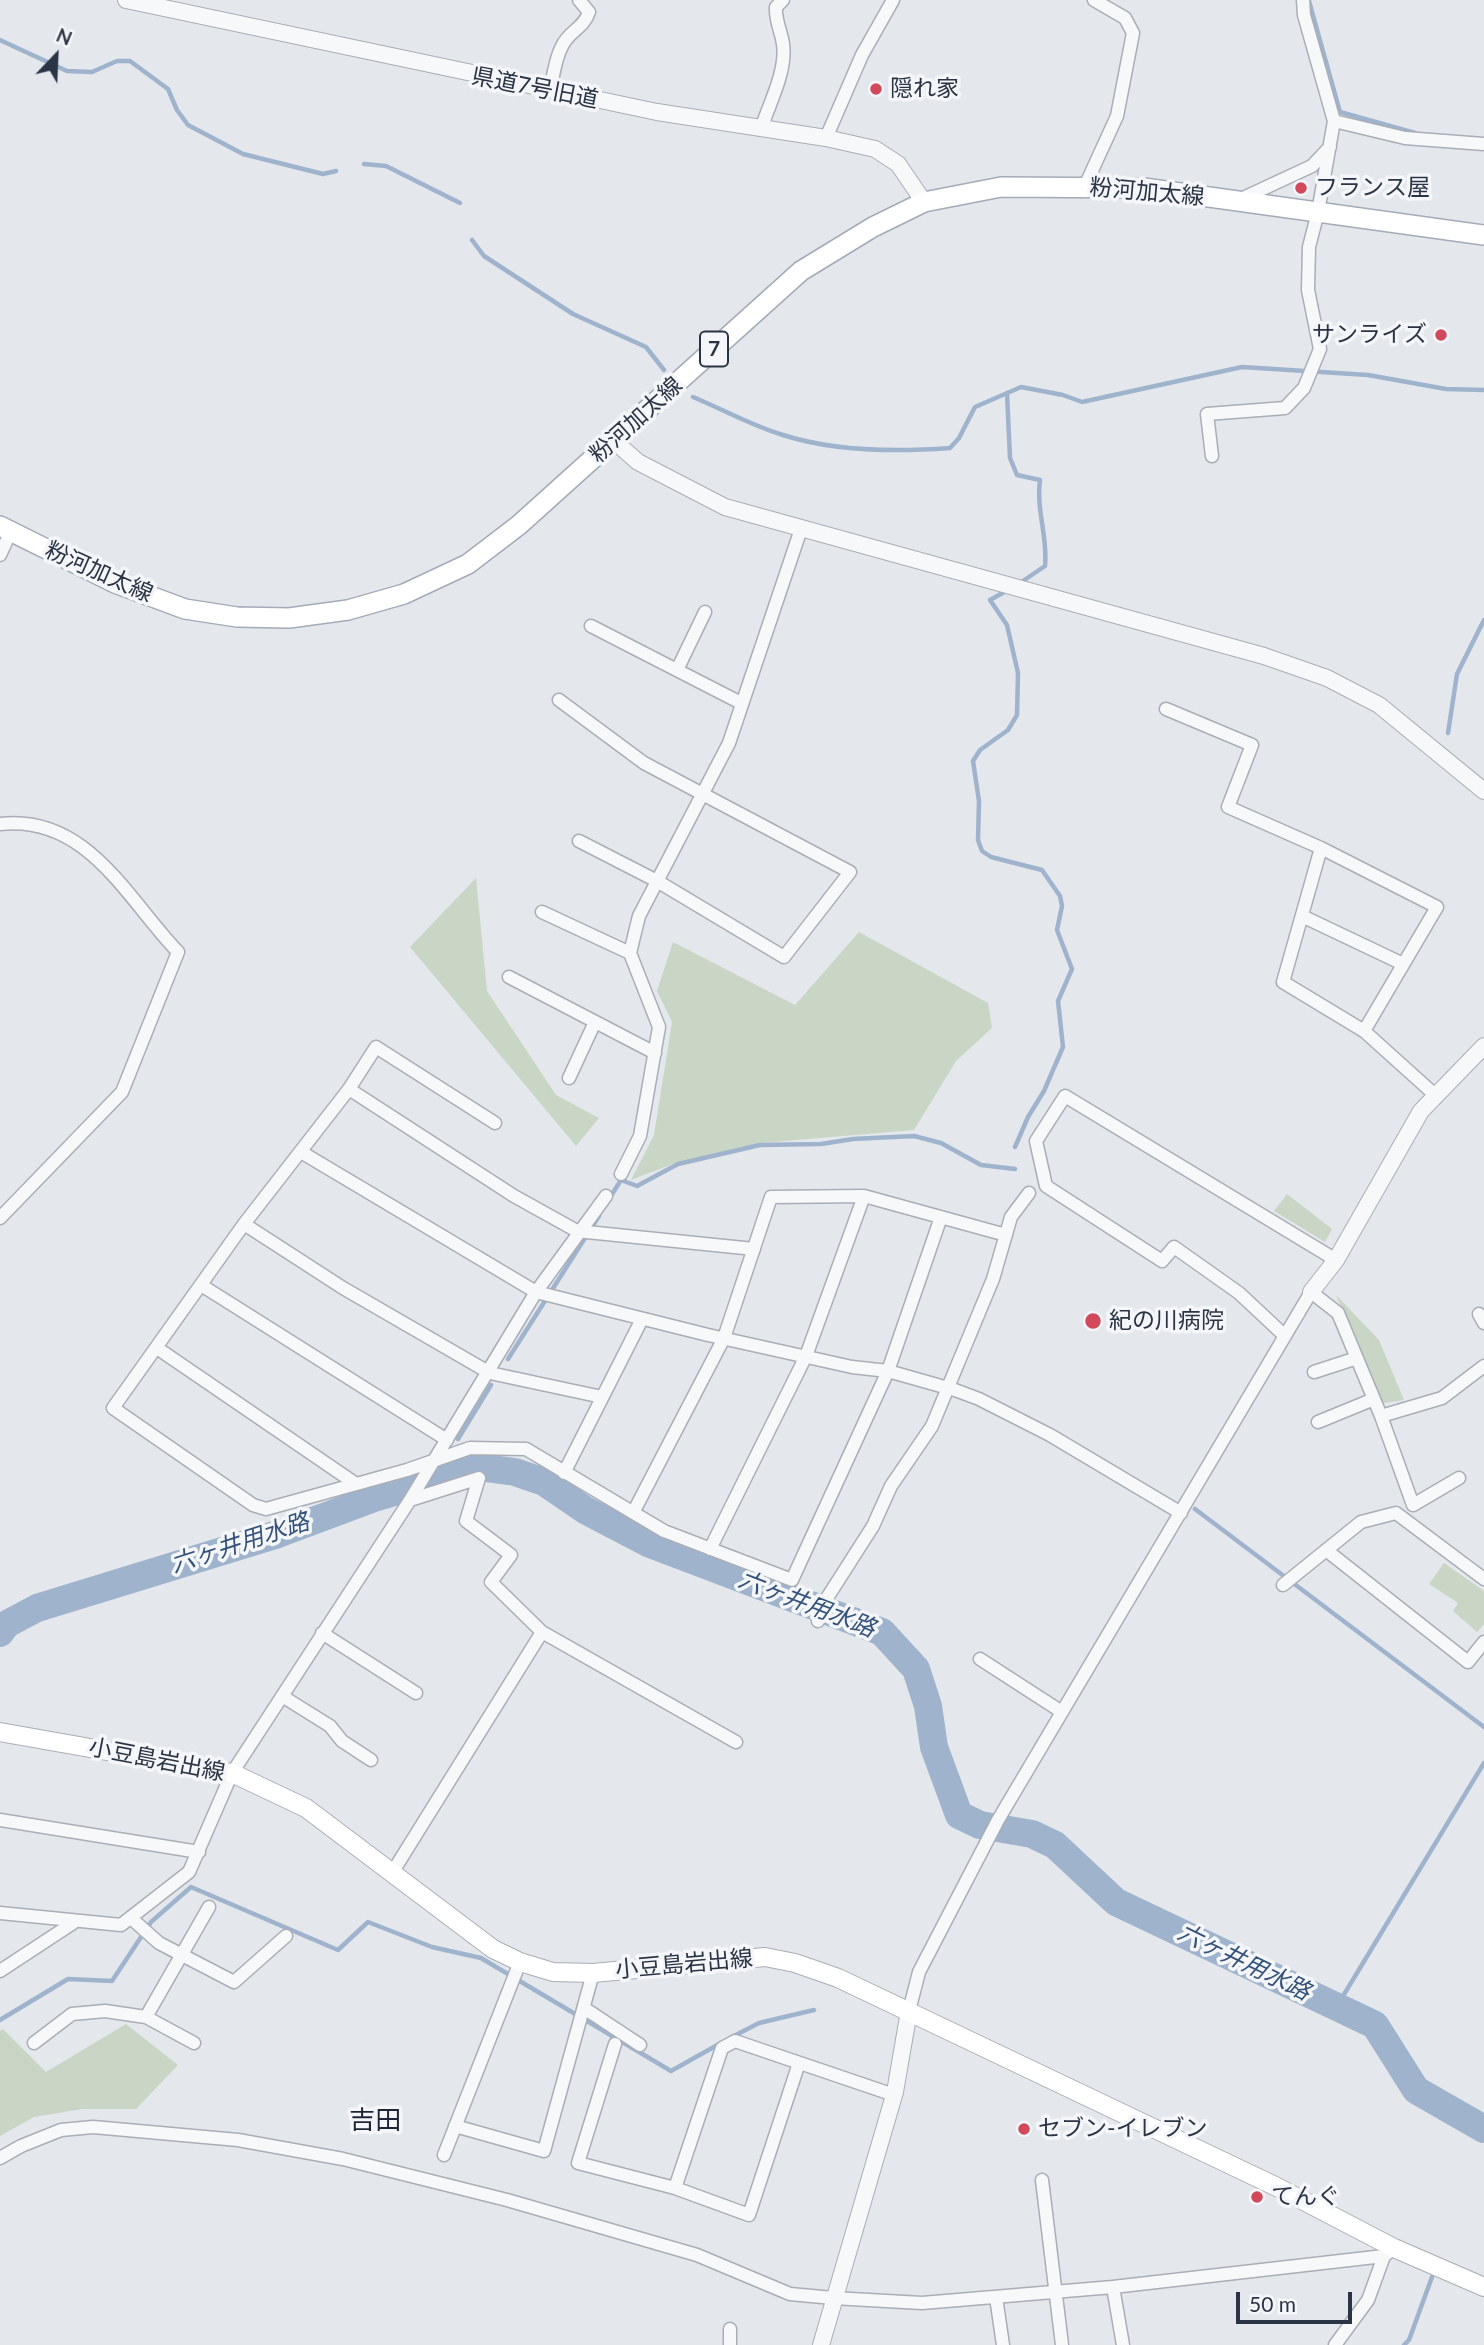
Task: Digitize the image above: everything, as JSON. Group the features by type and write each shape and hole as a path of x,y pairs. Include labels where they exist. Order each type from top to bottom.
{"main road":[{"name":"粉河加太線","path":"6,528 115,583 185,609 237,617 289,618 348,610 404,594 468,564 519,525 801,271 873,227 924,202 1001,187 1144,188 1484,235"},
{"name":"小豆島岩出線","path":"0,1732 232,1773 306,1808 518,1967 553,1972 593,1973 765,1957 795,1963 838,1978 1277,2188 1389,2252 1484,2287"}],"street":[{"name":"県道7号旧道","path":"126,0 550,90 875,149 898,164 924,202"},
{"path":"550,90 561,47 573,33 585,25 589,12 579,0"},
{"path":"761,129 782,64 783,43 775,22 776,7 783,0"},
{"path":"826,138 862,55 893,0"},
{"path":"1085,186 1117,116 1133,33 1125,18 1094,0"},
{"path":"1212,456 1207,414 1285,408 1304,388 1320,349 1308,290 1308,247 1318,212 1334,121 1304,15 1303,0"},
{"path":"1334,121 1405,138 1484,144"},
{"path":"1237,201 1312,166 1331,146"},
{"path":"613,440 638,463 679,486 724,506 1264,656 1327,678 1379,705 1484,791"},
{"path":"0,555 6,528"},
{"path":"621,1174 640,1136 659,1027 630,953 639,916 729,743 801,529"},
{"path":"677,670 705,612"},
{"path":"591,626 741,703"},
{"path":"559,701 644,763 704,792 850,872 784,957 657,881 579,841"},
{"path":"1166,709 1252,745 1228,807 1321,848 1437,907 1364,1031"},
{"path":"0,824 18,822 44,827 70,837 122,883 157,930 178,952 122,1092 56,1156 0,1218"},
{"path":"1321,848 1283,982 1364,1031 1434,1094"},
{"path":"542,912 630,953"},
{"path":"1301,916 1403,964"},
{"path":"509,977 655,1054"},
{"path":"569,1077 595,1022"},
{"path":"821,2345 832,2298 894,2095 919,1972 998,1820 1311,1292 1336,1260 1421,1111 1434,1094 1484,1046"},
{"path":"495,1123 376,1047 349,1089 244,1224 113,1408 253,1505 266,1509 432,1462 471,1448 526,1449 664,1531 793,1580 888,1371 941,1217"},
{"path":"349,1089 514,1196 578,1231 754,1249"},
{"path":"1285,1336 1239,1293 1174,1247 1162,1261 1046,1186 1036,1141 1065,1096 1336,1260"},
{"path":"301,1152 536,1292 724,1338 888,1371 946,1387 979,1399 1050,1435 1181,1513"},
{"path":"818,1621 827,1598 873,1526 891,1486 932,1426 993,1279 1011,1217 1029,1193"},
{"path":"141,1927 189,1872 232,1773 410,1500 490,1373 536,1292 606,1196"},
{"path":"634,1511 724,1338 771,1197 864,1196 1006,1235"},
{"path":"710,1549 806,1356 864,1196"},
{"path":"244,1224 343,1288 490,1373 602,1397"},
{"path":"201,1285 447,1440"},
{"path":"1311,1292 1338,1312 1381,1416 1413,1505 1459,1478"},
{"path":"564,1474 642,1319"},
{"path":"156,1348 356,1484"},
{"path":"1314,1372 1357,1358"},
{"path":"1381,1416 1441,1398 1484,1366"},
{"path":"1318,1422 1374,1399"},
{"path":"410,1500 480,1478 466,1521 511,1555 491,1582 542,1632 736,1742"},
{"path":"1283,1586 1361,1522 1396,1513 1484,1580"},
{"path":"1326,1550 1468,1662 1484,1642"},
{"path":"392,1873 542,1632"},
{"path":"322,1633 416,1693"},
{"path":"980,1659 1062,1712"},
{"path":"282,1696 330,1726 342,1741 371,1760"},
{"path":"0,1820 199,1852"},
{"path":"146,2017 209,1907"},
{"path":"0,1913 73,1923 141,1927 182,1955 234,1983 286,1936"},
{"path":"0,1971 73,1923"},
{"path":"444,2155 518,1967"},
{"path":"455,2126 544,2151 593,1973"},
{"path":"34,2043 72,2014 105,2011 146,2017 194,2043"},
{"path":"581,2016 640,2045"},
{"path":"675,2189 722,2048 735,2041 894,2095"},
{"path":"615,2044 578,2163 675,2189 749,2215 799,2063"},
{"path":"0,2158 21,2146 61,2130 93,2127 238,2140 343,2159 507,2200 697,2255 790,2294 832,2298 922,2303 996,2297 1113,2287 1389,2252"},
{"path":"1042,2180 1053,2292 1062,2345"},
{"path":"1335,2345 1368,2300 1389,2252"},
{"path":"1113,2287 1123,2345"},
{"path":"996,2297 1003,2345"},
{"path":"730,2329 730,2345"}],"green space":[{"path":"476,878 487,991 556,1095 599,1118 576,1146 410,947"},
{"path":"859,932 988,1003 992,1028 956,1061 914,1130 761,1143 675,1163 631,1180 654,1135 672,1022 657,991 673,942 795,1005"},
{"path":"1287,1194 1332,1229 1325,1242 1274,1211"},
{"path":"1336,1295 1379,1340 1404,1400 1383,1403"},
{"path":"1444,1563 1484,1591 1484,1624 1477,1632 1453,1611 1458,1603 1429,1584"},
{"path":"126,2024 178,2065 136,2109 82,2109 34,2117 0,2136 0,2031 3,2029 46,2072"}],"waterway":[{"path":"1309,1 1340,112 1415,133"},
{"path":"0,40 67,71 92,72 117,61 130,61 168,89 177,110 188,125 243,154 323,174 336,171"},
{"path":"364,164 386,166 460,203"},
{"path":"472,240 484,256 573,314 646,347 664,370"},
{"path":"693,397 760,427 802,440 865,449 909,450 950,448 959,438 975,407 1021,387 1063,395 1082,402 1242,367 1368,375 1446,389 1484,390"},
{"path":"1007,393 1010,458 1017,475 1040,480 1045,544 1045,566 1020,583"},
{"path":"1006,591 990,600 1007,625 1018,673 1017,715 1008,730 980,750 973,761 979,801 978,840 982,851 991,857 1042,870 1060,896 1062,906 1057,930 1072,969 1058,1001 1063,1047 1015,1147"},
{"path":"1448,733 1457,674 1484,620"},
{"path":"609,1199 621,1180 637,1186 678,1164 760,1145 821,1144 853,1139 914,1136 941,1143 981,1165 1015,1169"},
{"path":"508,1359 599,1216"},
{"path":"458,1439 491,1385"},
{"name":"六ヶ井用水路","path":"0,1633 7,1624 37,1608 278,1534 377,1497 478,1467 515,1472 544,1482 585,1510 650,1544 882,1632 916,1669 928,1706 934,1747 959,1815 980,1825 1032,1834 1055,1845 1116,1902 1375,2025 1416,2090 1484,2129"},
{"path":"1195,1509 1484,1727"},
{"path":"1337,2006 1484,1763"},
{"path":"0,2020 68,1979 112,1981 151,1922 191,1887 338,1950 368,1922 432,1947 481,1958 671,2071 721,2043"},
{"path":"732,2037 759,2023 814,2010"},
{"path":"1404,2345 1409,2340 1432,2277"}],"place":[{"name":"隠れ家","path":"876,89"},
{"name":"フランス屋","path":"1301,188"},
{"name":"サンライズ","path":"1441,335"},
{"name":"紀の川病院","path":"1093,1321"},
{"name":"セブン-イレブン","path":"1024,2129"},
{"name":"てんぐ","path":"1257,2197"}],"district":[{"name":"吉田","path":"375,2121"}]}
